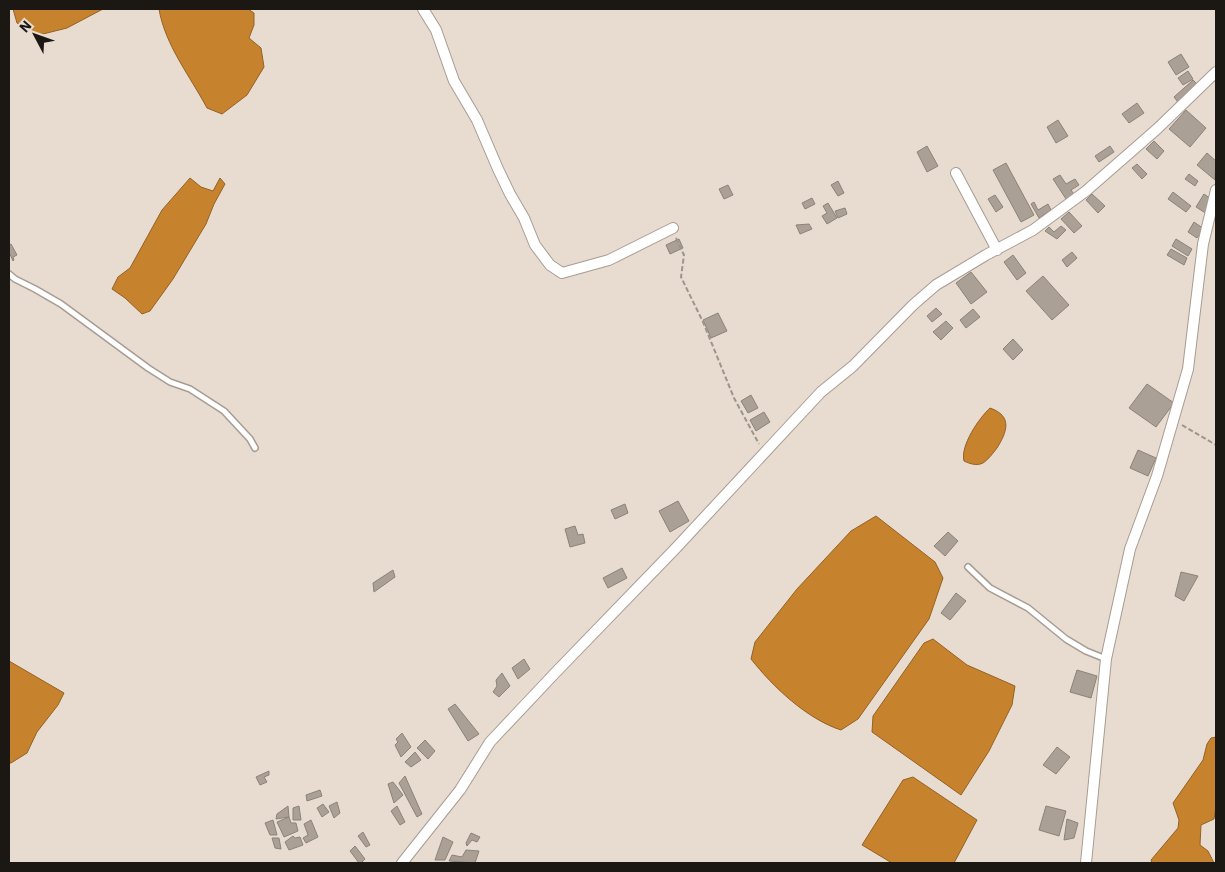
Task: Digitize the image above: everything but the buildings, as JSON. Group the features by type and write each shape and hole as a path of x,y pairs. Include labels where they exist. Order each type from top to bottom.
{"street":[{"path":"423,9 436,30 454,80 477,120 510,194 524,218 536,245 550,265 562,273 609,260 673,228"},
{"path":"402,863 460,790 490,742 675,549 821,392 853,366 913,305 936,285 1033,230 1086,191 1157,129 1216,72"},
{"path":"956,174 996,250"},
{"path":"1086,863 1106,658 1130,549 1158,476 1188,369 1202,244 1216,190"}],"lane":[{"path":"9,274 15,280 61,304 148,368 170,382 190,389 224,411 250,439 255,448"},
{"path":"968,567 990,588 1028,608 1066,639 1086,651 1106,658"}],"path":[{"path":"673,228 684,255 681,277 734,398 757,442 766,452"},
{"path":"1174,421 1216,446"}],"shaded area":[{"path":"13,9 103,9 67,28 39,35 17,23"},
{"path":"159,9 248,9 254,13 254,25 249,38 261,48 264,67 247,95 222,114 207,108 172,48"},
{"path":"190,178 201,187 213,191 220,178 225,184 206,224 173,279 150,311 142,314 112,289 118,277 130,268 162,210"},
{"path":"990,408 1002,415 1005,420 1006,425 1003,436 997,448 985,462 971,464 964,461 965,448 976,425"},
{"path":"876,516 935,562 943,578 929,619 858,719 841,730 828,725 803,710 780,691 751,659 755,642 797,589 851,531"},
{"path":"933,639 967,665 1015,686 1012,705 989,751 961,795 872,732 873,716 924,643"},
{"path":"9,661 64,693 58,705 37,732 27,753 11,763 9,763"},
{"path":"1216,737 1216,807 1214,819 1201,825 1200,845 1208,851 1214,863 1152,863 1151,860 1178,828 1179,820 1173,803 1203,760 1207,744 1211,738"},
{"path":"913,777 977,820 954,863 892,863 862,845 903,780"}]}
